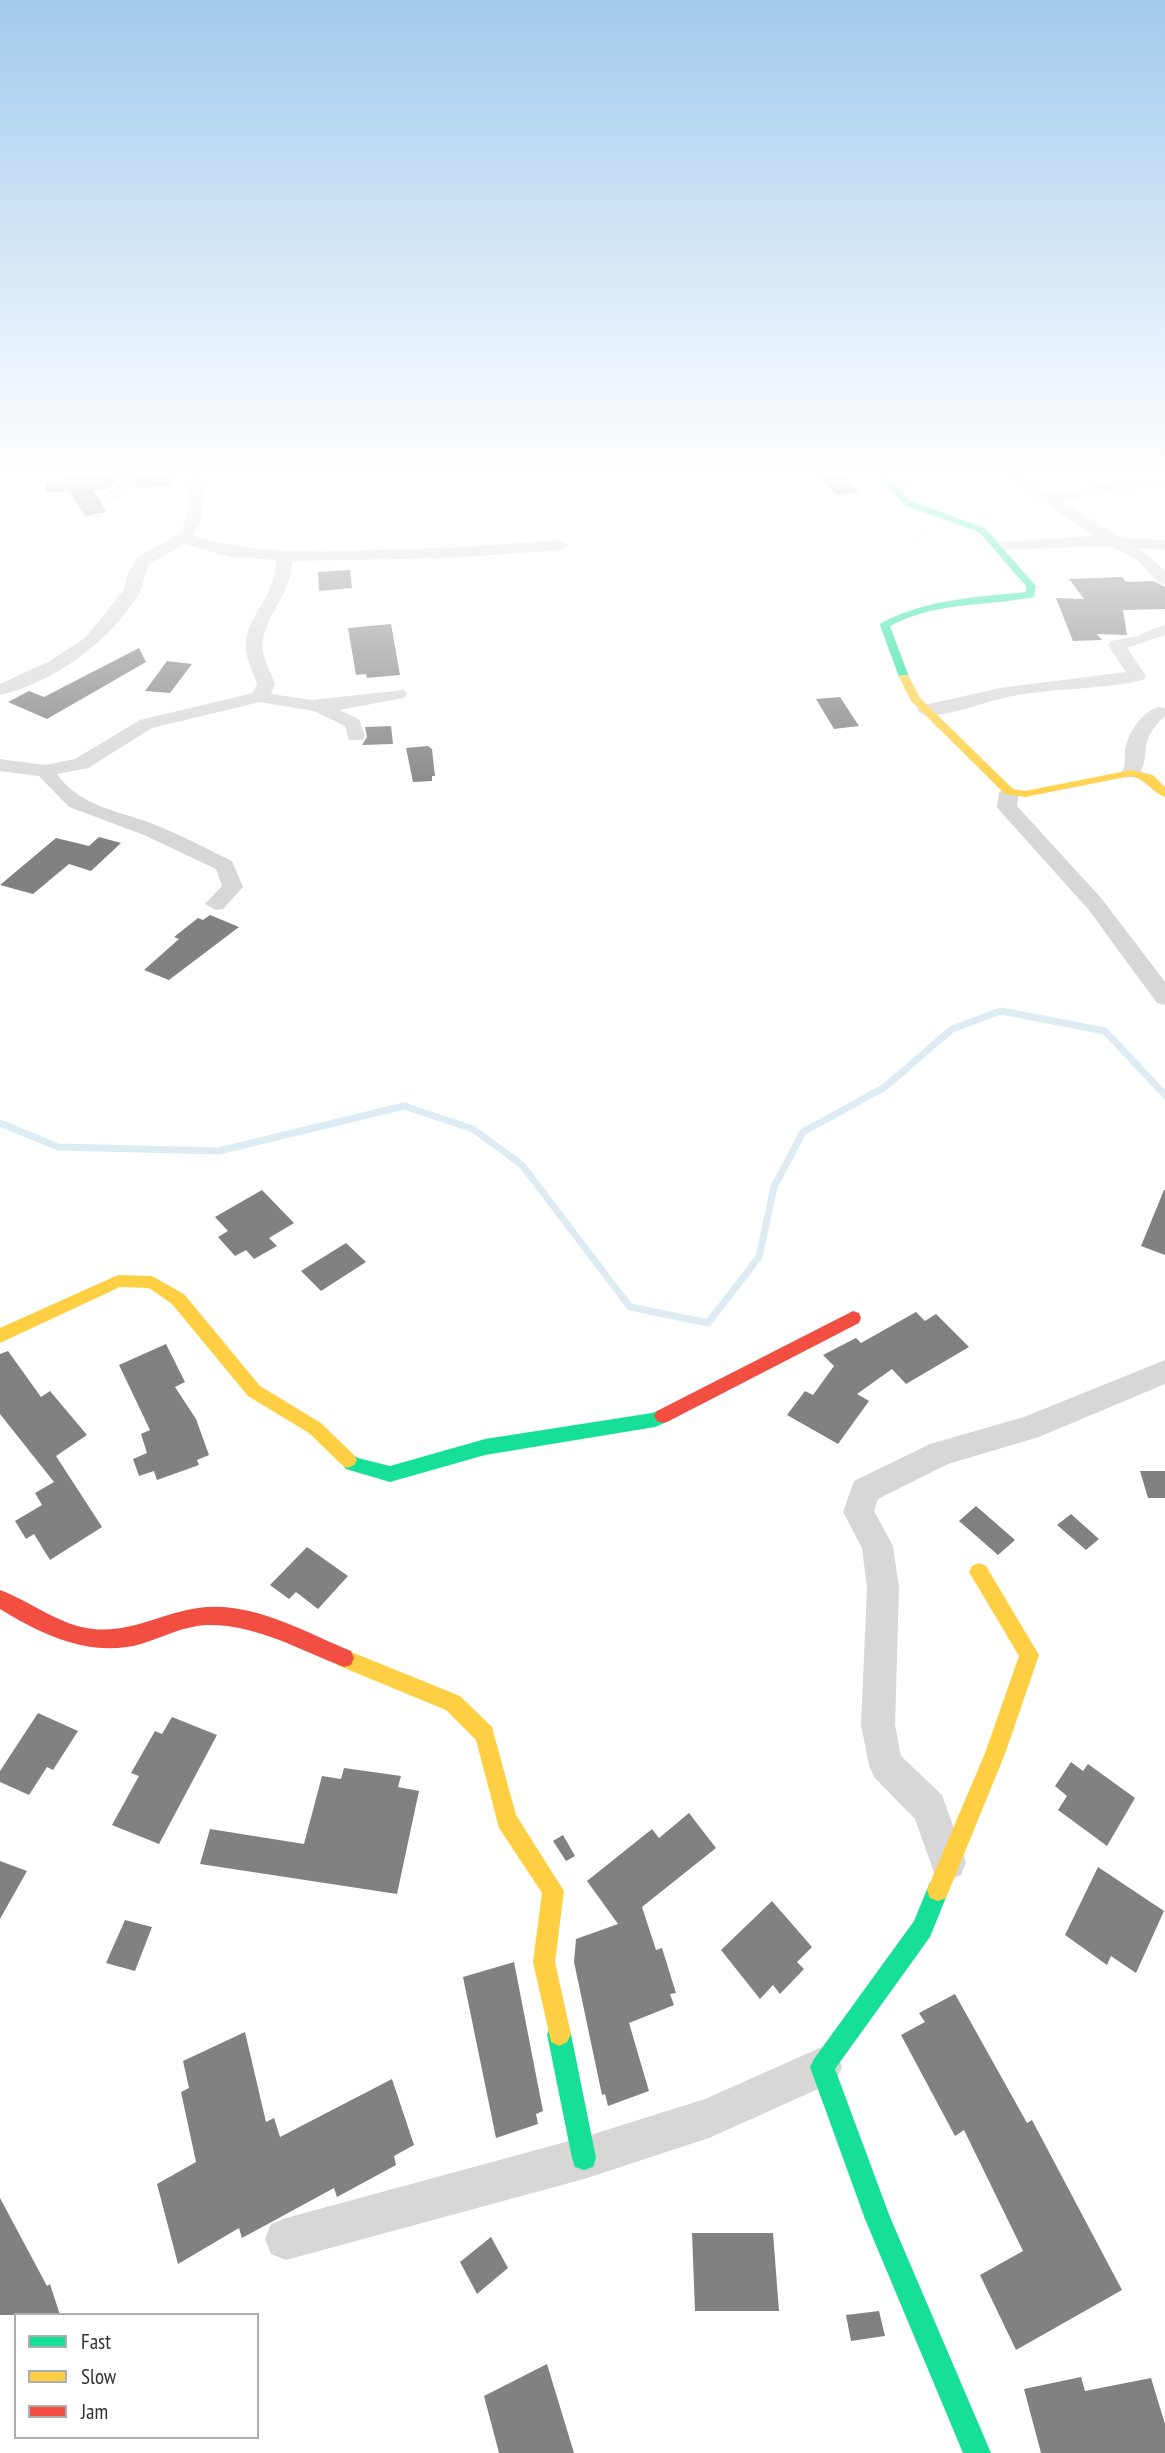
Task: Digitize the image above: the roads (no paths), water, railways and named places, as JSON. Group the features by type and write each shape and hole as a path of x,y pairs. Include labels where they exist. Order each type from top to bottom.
{"street":[{"path":"0,690 68,660 101,630 115,606 132,593 133,585"},
{"path":"261,696 266,683 257,660 254,640 280,585"},
{"path":"1030,585 1031,595 921,607 899,613 885,625 895,660 915,699 1009,792 1025,794 1131,773 1149,777 1165,794"},
{"path":"926,710 951,707 1000,692 1137,676 1117,645 1142,640 1165,629"},
{"path":"0,765 45,771 81,764 146,724 261,696 285,706 321,708 398,694"},
{"path":"321,708 353,723 356,736"},
{"path":"1131,773 1135,766 1132,748 1143,726 1159,712"},
{"path":"45,771 57,790 85,809 139,826 225,865 233,887 216,904"},
{"path":"1009,792 1007,807 1095,904 1165,998"},
{"path":"0,1336 118,1280 152,1282 178,1299 254,1391 315,1428 352,1464 390,1474 485,1447 655,1420 853,1318"},
{"path":"948,1862 929,1808 886,1765 878,1725 883,1588 877,1546 858,1512 865,1490 941,1453 1029,1428 1165,1372"},
{"path":"286,2239 584,2158 709,2118 822,2067 922,1929 995,1754 1029,1655 979,1572"},
{"path":"0,1599 42,1625 82,1636 123,1639 205,1616 248,1619 453,1703 485,1734 507,1820 553,1891 544,1962 584,2158"},
{"path":"822,2067 878,2219 977,2453"}],"waterway":[{"path":"0,1123 58,1147 219,1151 404,1106 473,1129 522,1165 630,1307 708,1323 759,1257 774,1187 803,1132 885,1087 952,1029 1001,1011 1105,1031 1165,1095"}]}
